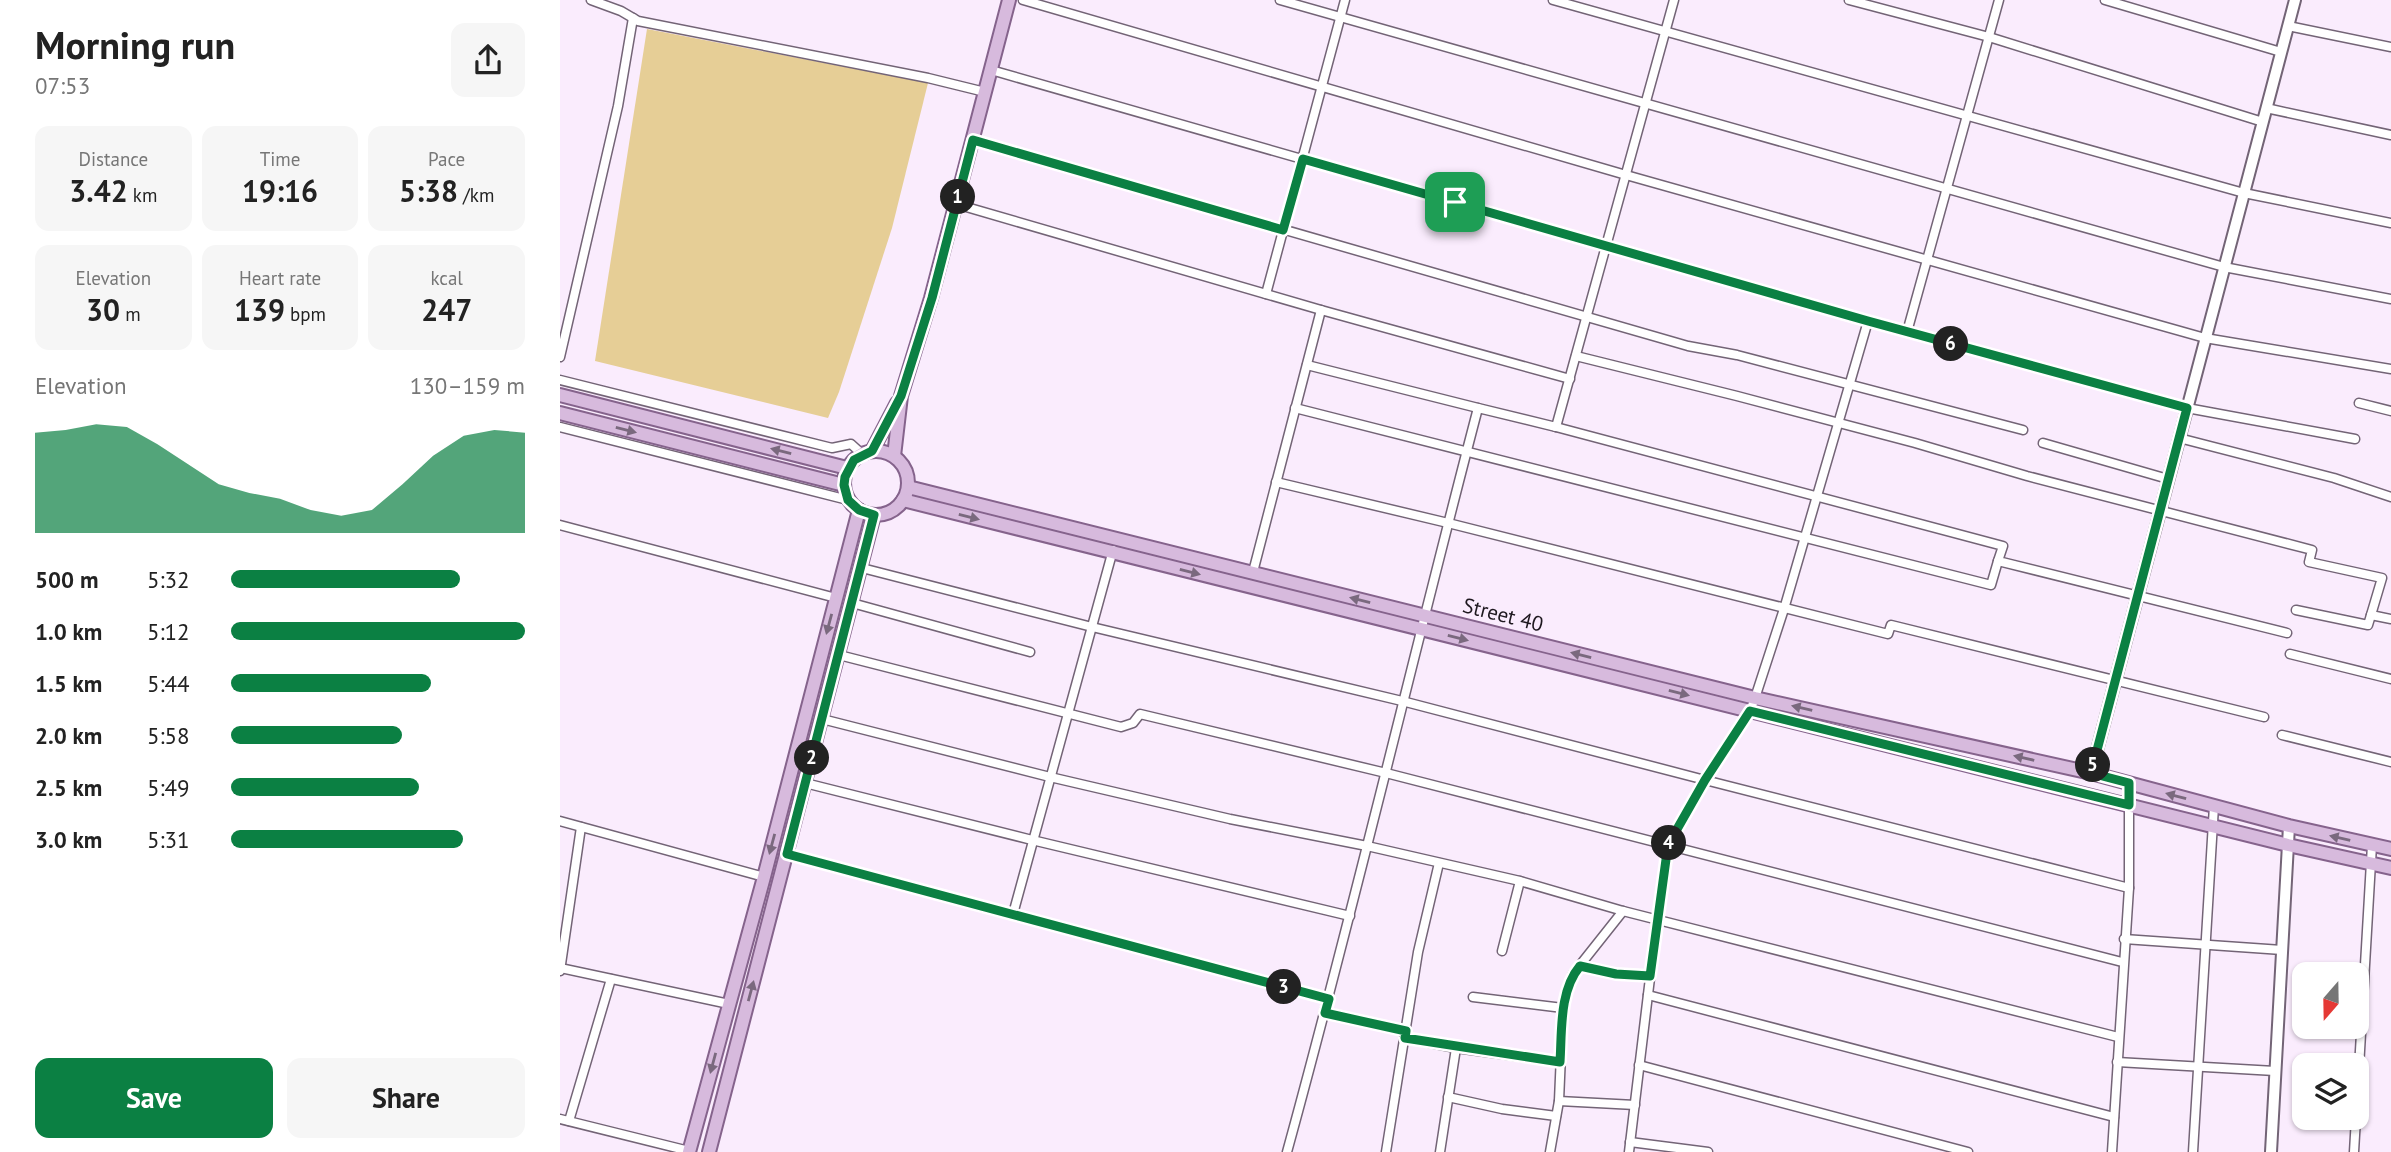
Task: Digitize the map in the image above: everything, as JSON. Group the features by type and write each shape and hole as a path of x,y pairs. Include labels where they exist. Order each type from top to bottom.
{"main road":[{"path":"894,456 901,396 932,298 1009,0"},
{"path":"560,395 848,468"},
{"path":"867,453 901,396"},
{"path":"560,413 844,485"},
{"path":"883,452 894,456 905,470 908,487 903,500 897,508 886,514 874,515 859,510 848,500 844,485 848,468 854,460 867,453 883,452"},
{"name":"Street 40","path":"908,487 1755,698 2091,773 2289,826 2391,849"},
{"path":"903,500 2288,845 2391,868"},
{"path":"689,1151 764,877 859,510"},
{"path":"709,1152 874,515"}],"street":[{"path":"591,0 621,11 638,21 928,78 985,92"},
{"path":"1023,0 1926,261 2206,338 2391,369"},
{"path":"1280,0 2224,267 2391,299"},
{"path":"1266,294 1345,0"},
{"path":"1553,0 2244,193 2391,223"},
{"path":"1556,427 1674,0"},
{"path":"1849,0 1989,37 2263,122"},
{"path":"1907,332 1999,0"},
{"path":"2105,0 2281,52"},
{"path":"2091,773 2295,0"},
{"path":"560,357 618,106 633,18"},
{"path":"2288,26 2391,47"},
{"path":"991,70 1868,321 2187,408 2355,439"},
{"path":"2266,108 2391,135"},
{"path":"973,140 1688,346 1737,355 2023,430"},
{"path":"956,204 1570,379"},
{"path":"1252,572 1321,310"},
{"path":"1629,1152 1668,845 1705,780 1750,711 1755,698 1784,609 1868,321"},
{"path":"1576,356 2312,550 2309,562 2382,579 2368,625 2297,610"},
{"path":"1296,408 1991,585 2003,546 1556,427 1307,365"},
{"path":"560,380 832,447 851,444 867,453"},
{"path":"2359,403 2391,411"},
{"path":"1287,1152 1329,999 1423,615 1478,408"},
{"path":"560,427 848,500"},
{"path":"2179,438 2334,478 2391,497"},
{"path":"2043,443 2168,479"},
{"path":"1276,482 1888,635 1891,625 2264,717"},
{"path":"560,525 836,598"},
{"path":"1013,914 1117,538"},
{"path":"1998,561 2287,633"},
{"path":"862,568 1092,627 1402,701 2129,888"},
{"path":"852,603 1030,652"},
{"path":"2371,615 2391,619"},
{"path":"2290,654 2391,679"},
{"path":"839,655 1121,727 1133,723 1140,714 1386,773 2122,962"},
{"path":"822,719 1050,778 1520,881 1657,920 2118,1037"},
{"path":"2282,736 2391,762"},
{"path":"805,783 1032,841 1350,916"},
{"path":"2112,1152 2122,962 2129,888 2129,783"},
{"path":"2193,1152 2214,806"},
{"path":"560,821 764,877"},
{"path":"2271,1152 2289,826"},
{"path":"581,827 560,969 729,1004"},
{"path":"2360,1053 2372,845"},
{"path":"787,854 1329,999"},
{"path":"1386,1152 1418,952 1439,863"},
{"path":"1502,951 1520,881"},
{"path":"1550,1152 1559,1101 1563,1008 1573,974 1623,911"},
{"path":"2124,939 2282,950"},
{"path":"1580,966 1616,974 1650,976"},
{"path":"611,979 565,1120 689,1151"},
{"path":"1648,995 2113,1118"},
{"path":"1473,997 1563,1008"},
{"path":"1325,1013 1456,1048 1560,1062"},
{"path":"1440,1152 1456,1048"},
{"path":"2117,1062 2275,1071"},
{"path":"1639,1065 1968,1152"},
{"path":"1448,1097 1502,1110 1556,1115"},
{"path":"1559,1101 1634,1105"},
{"path":"2354,1152 2355,1130"},
{"path":"1630,1142 1708,1152"}],"shaded area":[{"path":"647,29 928,83 892,228 839,392 828,418 595,361"}],"route":[{"path":"973,140 1283,230 1303,159 1455,202 1868,321 2187,408 2091,773 2129,783 2129,805 1750,711 1705,780 1668,845 1650,976 1616,974 1580,966 1573,974 1563,1008 1560,1062 1405,1038 1406,1031 1325,1013 1329,999 787,854 874,515 859,510 848,500 845,477 854,460 872,451 901,396 932,298 973,140"}]}
